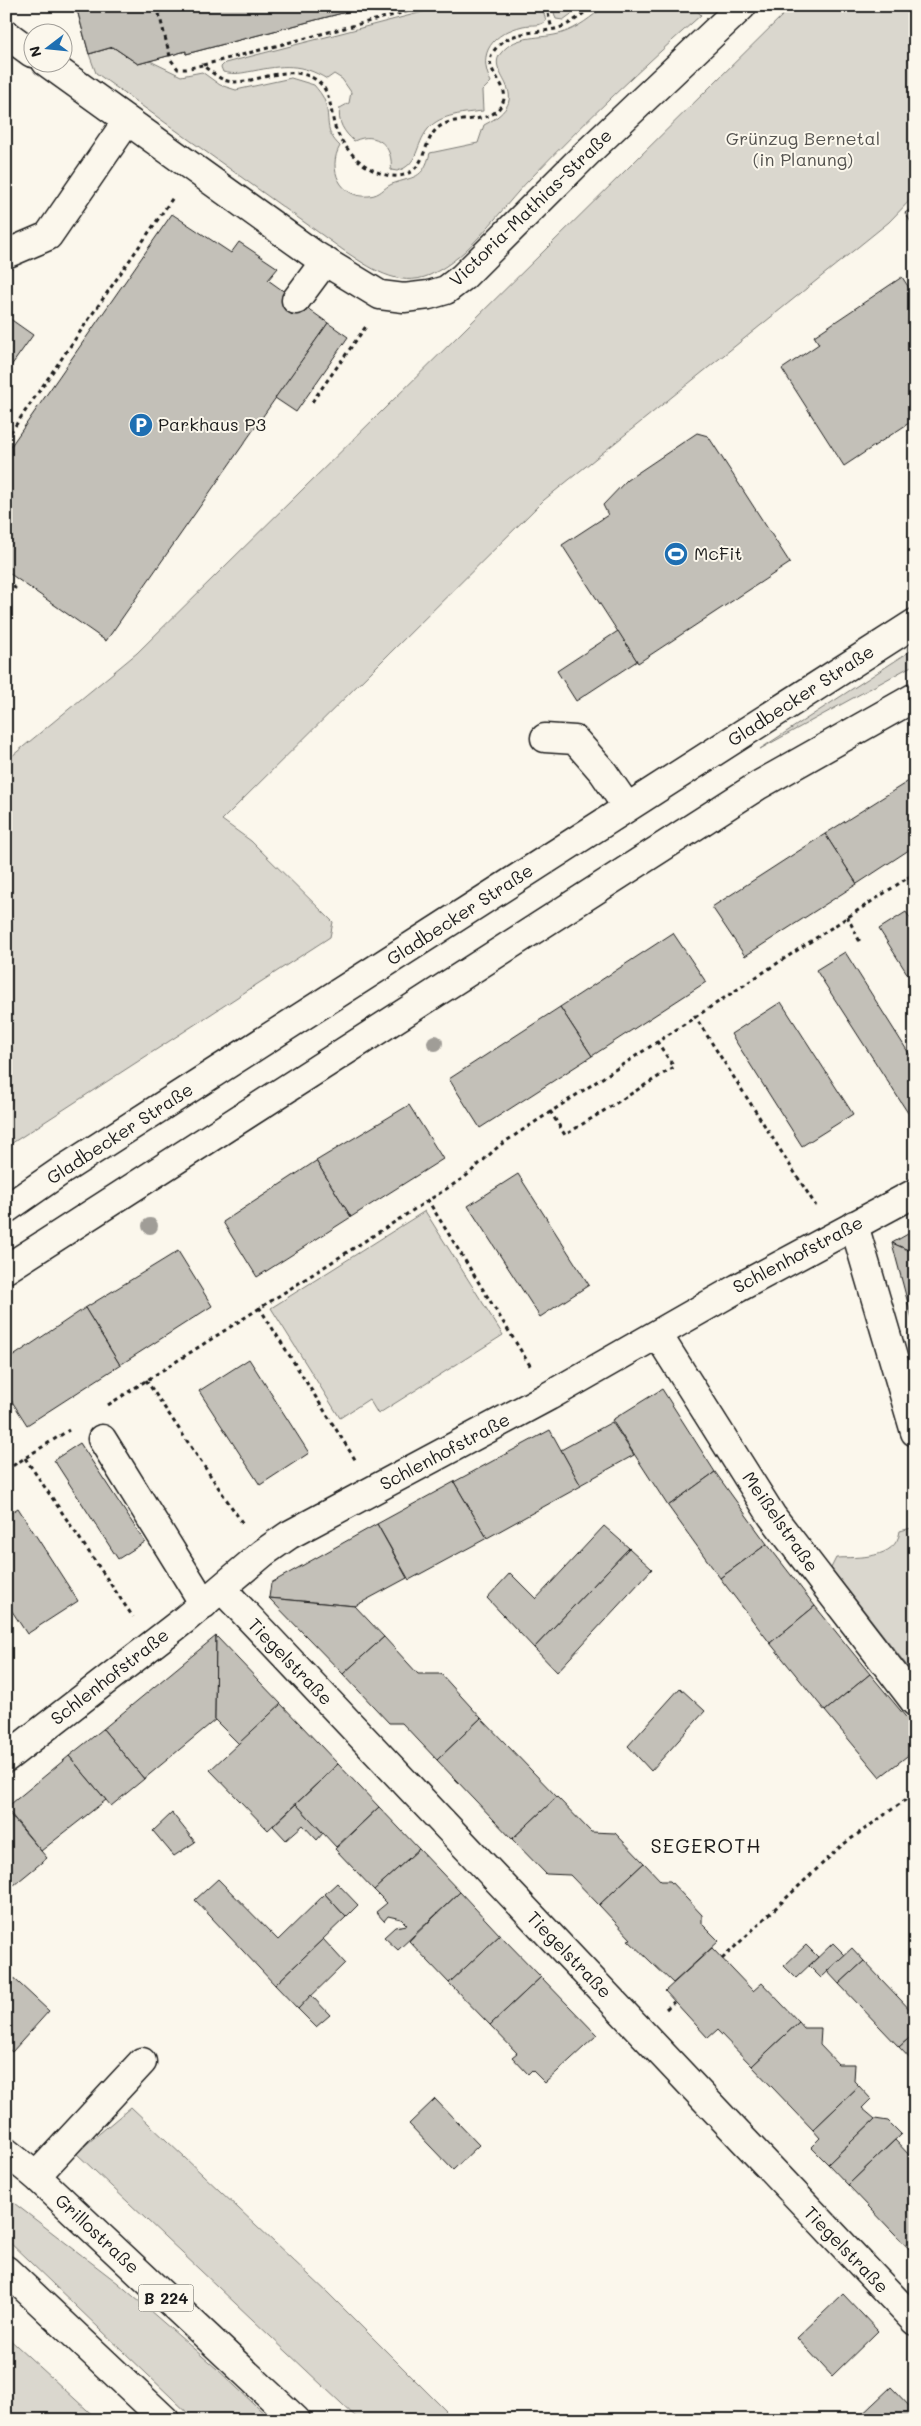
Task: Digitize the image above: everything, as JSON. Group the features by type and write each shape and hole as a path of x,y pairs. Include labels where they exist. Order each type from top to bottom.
{"main road":[{"name":"Victoria-Mathias-Straße","path":"60,72 317,256 380,294 404,298 429,295 446,290 463,278 588,152 742,6"},
{"path":"6,34 22,46"},
{"path":"6,254 48,236 127,121"},
{"path":"289,296 317,256"},
{"name":"Gladbecker Straße","path":"6,1209 915,623"},
{"path":"6,1269 759,786 915,697"},
{"path":"545,738 575,740 602,772 627,807"},
{"name":"Schlenhofstraße","path":"6,1758 213,1596 263,1553 289,1535 549,1396 658,1335 712,1302 915,1193"},
{"path":"845,1230 915,1432"},
{"name":"Meißelstraße","path":"658,1335 772,1516 915,1702"},
{"name":"Tiegelstraße","path":"102,1439 213,1596 915,2321"},
{"path":"36,2176 142,2062"},
{"name":"Grillostraße","path":"6,2152 36,2176 296,2420"},
{"path":"6,2270 165,2420"}],"path":[{"path":"157,6 171,60 178,68 186,70 428,6"},
{"path":"546,6 552,29"},
{"path":"202,65 224,80 239,82 286,73 307,75 320,82 329,97 334,125 349,150 365,166 379,173 400,177 414,170 430,140 439,128 450,123 490,116 498,110 504,100 504,91 493,74 490,65 492,54 500,45 526,32 564,26 592,6"},
{"path":"6,439 177,192"},
{"path":"312,402 371,320"},
{"path":"6,582 15,588 6,600"},
{"path":"105,1406 427,1199 465,1177 500,1144 694,1015 915,873"},
{"path":"908,876 915,886"},
{"path":"847,916 860,942"},
{"path":"694,1015 845,1230"},
{"path":"550,1111 565,1135 674,1067 656,1040"},
{"path":"427,1199 549,1396"},
{"path":"259,1307 374,1490"},
{"path":"146,1380 263,1553"},
{"path":"6,1470 73,1427"},
{"path":"25,1458 151,1644"},
{"path":"722,1959 841,1846 915,1793"}],"green space":[{"path":"446,6 542,6 546,21 541,24 513,29 496,39 487,53 487,71 491,82 482,91 483,111 446,117 433,124 424,135 413,159 404,168 397,171 391,170 390,154 387,148 377,139 362,138 354,141 344,130 340,122 339,113 340,108 349,103 351,92 342,79 334,74 327,79 309,70 292,67 231,73 223,72 221,67 225,63"},
{"path":"552,6 582,6 563,20 556,19"},
{"path":"605,6 693,6 701,15 572,136 519,191 472,244 445,267 418,279 395,278 384,274 343,250 96,73 89,54 113,47 138,63 150,61 181,76 202,72 220,85 236,90 291,78 314,85 324,99 331,135 340,146 335,164 339,180 350,193 359,196 369,196 379,193 392,184 417,176 424,168 430,153 478,143 484,125 500,114 508,104 507,86 497,61 507,47 514,42 568,31 584,22"},
{"name":"Grünzug Bernetal (in Planung)","path":"792,6 903,6 907,13 915,6 915,195 889,222 544,500 222,820 251,841 333,922 330,937 6,1147 6,761 137,653"},
{"path":"915,648 915,664 760,749"},
{"path":"425,1211 503,1335 378,1414 369,1399 340,1418 271,1308"},
{"path":"915,1527 915,1676 831,1568 836,1558 865,1557 884,1552 897,1540 900,1531"},
{"path":"131,2107 328,2293 455,2420 359,2420 76,2153"},
{"path":"6,2197 118,2283 217,2369 271,2420 195,2420 6,2239"},
{"path":"6,2336 98,2420 6,2420"}],"building":[{"path":"76,6 369,6 186,54 186,51 138,64 113,47 89,54"},
{"path":"76,6 369,6 186,54 186,51 138,64 113,47 89,54"},
{"path":"915,206 915,228 905,213"},
{"name":"Parkhaus P3","path":"172,214 231,253 239,242 278,268 268,280 328,323 106,641 6,571 6,453"},
{"path":"902,277 915,297 915,419 844,466 782,369 819,344 814,336"},
{"path":"6,316 33,335 6,373"},
{"path":"328,323 348,337 296,412 275,398"},
{"name":"McFit","path":"697,433 708,436 790,563 638,663 562,545 608,515 603,505 627,480"},
{"path":"618,631 637,661 576,701 557,671"},
{"path":"915,777 915,846 857,884 825,834"},
{"path":"825,834 857,884 745,956 712,907"},
{"path":"906,912 915,925 915,986 879,929"},
{"path":"673,933 706,982 592,1056 560,1007"},
{"path":"845,952 915,1063 915,1109 908,1113 816,970"},
{"path":"781,1002 853,1114 802,1146 731,1034"},
{"path":"560,1007 592,1056 480,1128 449,1079"},
{"path":"409,1105 443,1159 351,1217 316,1161"},
{"path":"316,1161 351,1217 257,1277 223,1222"},
{"path":"518,1174 589,1285 540,1317 468,1206"},
{"path":"915,1230 915,1253 892,1243"},
{"path":"892,1243 915,1253 915,1326 914,1326"},
{"path":"178,1251 212,1306 120,1365 85,1308"},
{"path":"85,1308 120,1365 27,1425 6,1392 6,1361"},
{"path":"249,1359 309,1453 260,1485 199,1391"},
{"path":"662,1389 715,1472 668,1506 612,1420"},
{"path":"612,1422 634,1455 580,1485 561,1450"},
{"path":"550,1430 581,1486 487,1538 454,1482"},
{"path":"80,1443 145,1542 118,1559 54,1460"},
{"path":"715,1472 767,1544 720,1578 668,1506"},
{"path":"454,1482 487,1538 409,1580 377,1524"},
{"path":"18,1508 78,1601 27,1634 6,1602 6,1516"},
{"path":"377,1524 407,1578 355,1606 269,1598 271,1583"},
{"path":"604,1526 629,1548 534,1648 487,1598 510,1573 536,1599"},
{"path":"767,1544 815,1606 770,1643 720,1578"},
{"path":"629,1548 652,1569 557,1672 534,1648"},
{"path":"269,1598 355,1606 384,1637 343,1674"},
{"path":"815,1606 870,1674 825,1711 770,1643"},
{"path":"216,1636 215,1720 144,1779 103,1729"},
{"path":"216,1636 281,1704 239,1744 215,1720"},
{"path":"384,1637 418,1674 441,1674 481,1718 437,1760 402,1723 389,1723 343,1674"},
{"path":"870,1674 915,1728 915,1750 880,1777 825,1711"},
{"path":"680,1688 705,1711 651,1771 628,1746"},
{"path":"281,1704 338,1764 268,1830 210,1770"},
{"path":"481,1718 557,1797 512,1839 437,1760"},
{"path":"103,1729 144,1779 111,1806 69,1756"},
{"path":"69,1756 106,1800 41,1851 6,1808"},
{"path":"338,1764 379,1807 336,1847 296,1804"},
{"path":"557,1797 591,1832 615,1833 644,1863 599,1905 570,1875 546,1874 512,1839"},
{"path":"296,1804 323,1833 317,1840 303,1825 286,1840 273,1826"},
{"path":"379,1807 419,1849 374,1890 335,1849"},
{"path":"6,1810 47,1858 14,1885 6,1875"},
{"path":"172,1813 195,1842 174,1856 153,1831"},
{"path":"419,1849 460,1892 398,1950 384,1937 395,1927 407,1925 401,1919 388,1916 384,1921 376,1912 387,1903 374,1890"},
{"path":"644,1863 661,1881 670,1881 702,1915 702,1924 719,1941 673,1983 628,1940 631,1939 599,1905"},
{"path":"218,1879 278,1940 325,1894 346,1917 275,1985 195,1900"},
{"path":"337,1883 358,1905 346,1917 325,1894"},
{"path":"460,1892 500,1935 449,1983 409,1941"},
{"path":"500,1935 541,1977 490,2025 449,1983"},
{"path":"323,1939 345,1963 298,2009 275,1985"},
{"path":"833,1943 845,1955 821,1978 809,1966"},
{"path":"806,1945 818,1957 796,1978 784,1966"},
{"path":"712,1948 753,1991 762,1983 799,2022 752,2066 717,2030 708,2038 665,1991"},
{"path":"852,1948 864,1961 839,1984 827,1971"},
{"path":"864,1961 915,2015 915,2033 899,2047 839,1984"},
{"path":"6,1971 49,2011 12,2052 6,2047"},
{"path":"541,1977 597,2035 545,2083 532,2070 528,2074 512,2057 517,2053 490,2025"},
{"path":"311,1995 330,2015 316,2027 298,2009"},
{"path":"799,2022 804,2028 821,2028 820,2045 838,2064 855,2064 854,2081 859,2086 813,2130 752,2066"},
{"path":"915,2033 915,2064 899,2047"},
{"path":"859,2086 871,2099 862,2108 875,2119 828,2164 811,2147 820,2138 813,2130"},
{"path":"435,2099 479,2145 453,2170 409,2124"},
{"path":"875,2119 888,2121 901,2134 848,2185 828,2164"},
{"path":"895,2140 911,2157 915,2156 915,2255 848,2185"},
{"path":"843,2294 878,2331 832,2376 797,2338"},
{"path":"891,2387 915,2412 915,2420 856,2420"}],"place":[{"name":"Parkhaus P3","path":"141,425"},
{"name":"McFit","path":"676,554"}],"district":[{"name":"SEGEROTH","path":"706,1846"}]}
